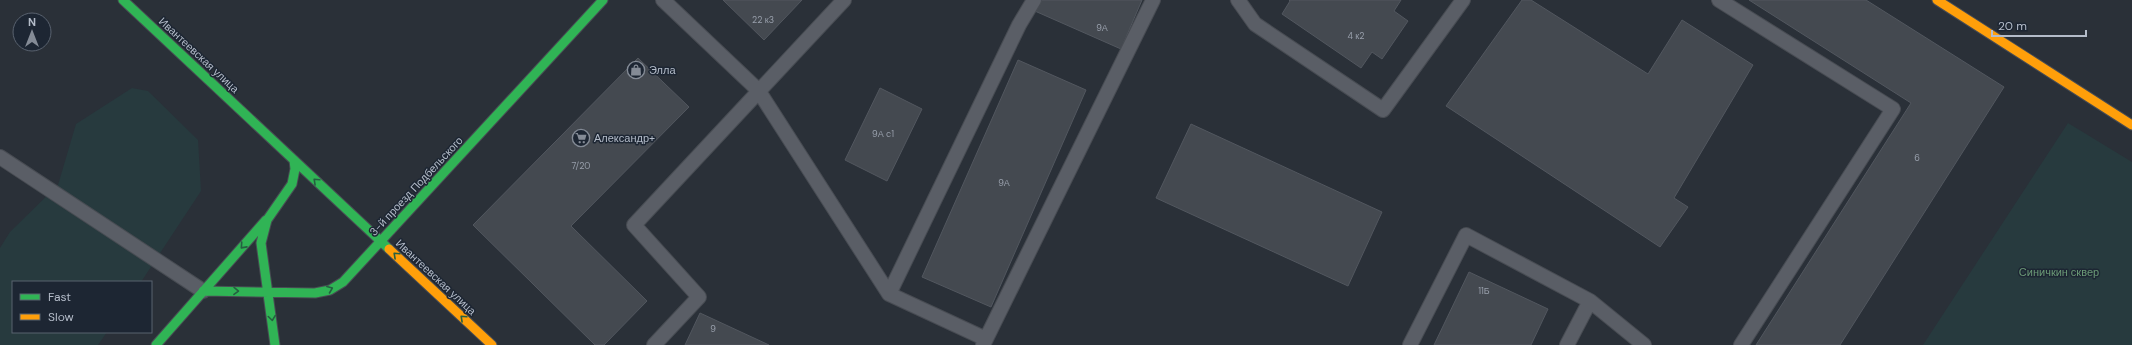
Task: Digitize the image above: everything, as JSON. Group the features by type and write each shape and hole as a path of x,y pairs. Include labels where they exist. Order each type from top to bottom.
{"street":[{"name":"Ивантеевская улица","path":"123,0 492,345"},
{"name":"3-й проезд Подбельского","path":"203,290 315,293 330,290 344,282 603,0"},
{"path":"1937,0 2132,125"},
{"path":"156,345 203,290 279,206 294,181 297,170 294,160"},
{"path":"315,194 323,195 338,201"},
{"path":"279,206 292,197"},
{"path":"350,211 358,225 359,232"},
{"path":"269,217 263,232 261,247 265,262 276,345"},
{"path":"354,270 360,256 360,248"},
{"path":"265,262 276,278 285,286 299,292"}],"lane":[{"path":"663,0 758,90 889,294 984,342 1153,0"},
{"path":"654,345 699,297 634,225 758,90 844,0"},
{"path":"889,294 1019,25 1034,0"},
{"path":"1238,0 1255,24 1383,110 1463,0"},
{"path":"1719,0 1894,109 1741,345"},
{"path":"0,157 203,290"},
{"path":"1410,345 1466,235 1590,302 1644,345"},
{"path":"1568,345 1590,302"}],"green space":[{"path":"132,88 148,91 198,140 201,191 142,281 12,281 12,333 106,333 98,345 0,345 0,248 10,232 58,185 76,124"},
{"name":"Синичкин сквер","path":"2068,123 2132,162 2132,345 1923,345"}],"building":[{"path":"723,0 802,0 764,40"},
{"path":"1031,0 1142,0 1121,49 1028,8"},
{"path":"1289,0 1401,0 1394,11 1408,21 1382,59 1372,52 1361,68 1282,14 1290,1"},
{"path":"1522,0 1531,0 1648,74 1682,20 1753,65 1674,198 1688,207 1660,247 1446,106"},
{"path":"1749,0 1866,0 2004,87 1840,345 1756,345 1911,103"},
{"path":"638,58 689,107 571,226 647,301 604,345 595,345 473,225"},
{"path":"1018,60 1086,90 991,307 922,277"},
{"path":"880,88 922,109 887,181 845,160"},
{"path":"1191,124 1382,212 1348,286 1156,198"},
{"path":"1469,272 1548,309 1531,345 1434,345"},
{"path":"700,313 769,345 685,345"}],"traffic: fast":[{"path":"123,0 389,249"},
{"path":"203,291 315,293 330,290 343,282 603,0"},
{"path":"275,345 261,243 267,220 292,184 295,169 294,160"},
{"path":"156,345 266,220"}],"traffic: slow":[{"path":"1937,0 2132,125"},
{"path":"389,249 492,345"}],"place":[{"name":"Элла","path":"636,70"},
{"name":"Александр+","path":"581,138"}]}
